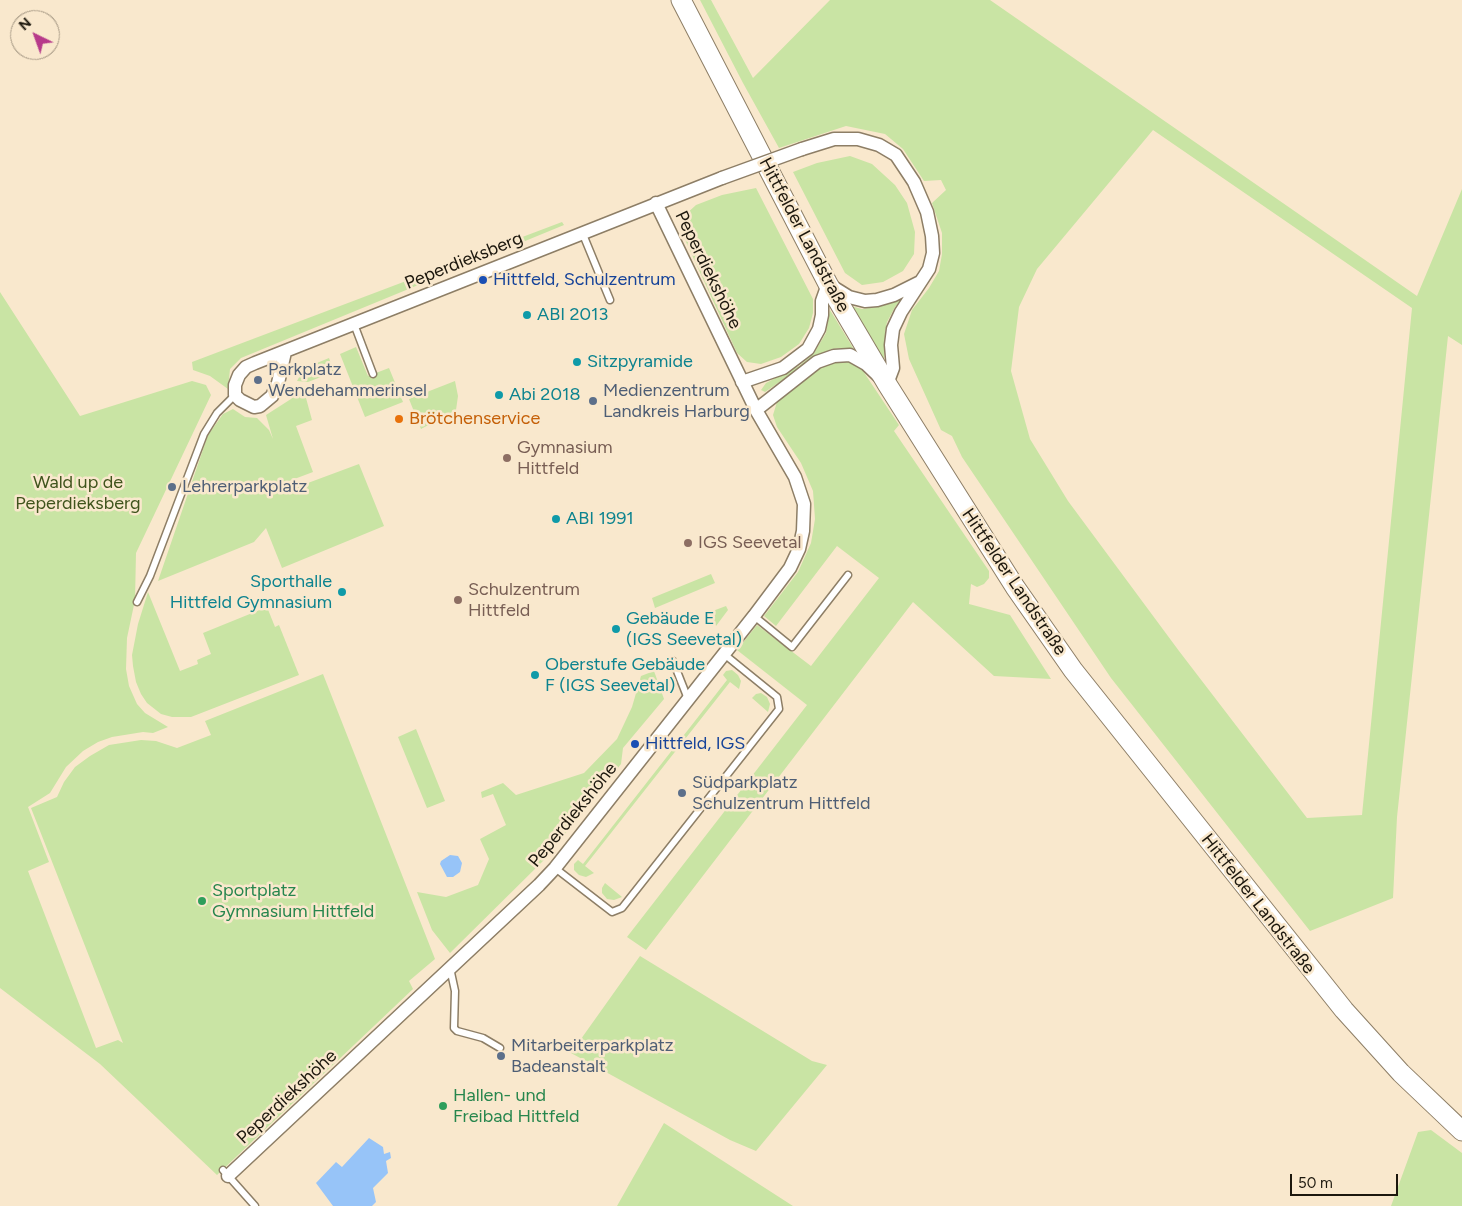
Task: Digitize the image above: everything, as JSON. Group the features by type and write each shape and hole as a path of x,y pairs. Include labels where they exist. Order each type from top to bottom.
{"main road":[{"name":"Hittfelder Landstraße","path":"681,0 828,284 887,384 1015,587 1073,670 1344,1010 1395,1067 1462,1131"},
{"name":"Hittfelder Landstraße","path":"1434,1103 1462,1120"}],"street":[{"name":"Peperdiekshöhe","path":"226,1173 450,968 555,868 754,616 790,568 799,549 803,531 804,504 795,477 756,410 656,203 834,139 858,139 880,145 896,155 914,182 927,212 933,253 929,269 901,312 893,329 891,345 893,368 887,384"},
{"name":"Peperdieksberg","path":"235,395 235,385 239,375 246,367 656,203"},
{"path":"742,382 783,368 808,349 818,329 822,315 822,301 828,284 849,297 871,301 894,295 920,282"},
{"path":"235,395 240,400 254,407 266,402 272,396 278,384 285,352"},
{"path":"756,410 817,362 834,356 850,355 866,364 887,384"}],"lane":[{"path":"582,232 610,300"},
{"path":"354,324 374,374"},
{"path":"138,602 150,576 204,434 217,413 235,395"},
{"path":"754,616 792,647 848,575"},
{"path":"555,868 612,912 622,908 628,901 779,709 777,697 724,654"},
{"path":"673,661 688,699"},
{"path":"450,968 455,991 454,1028 457,1031 483,1038 500,1048"},
{"path":"226,1173 255,1206"}],"green space":[{"path":"700,0 711,0 753,78 830,0 990,0 1417,296 1462,189 1462,345 1448,336 1397,817 1393,898 1310,931 1111,678 962,457 952,436 941,430 909,359 904,334 912,310 939,271 942,254 942,233 932,203 946,190 941,180 924,181 903,149 885,134 846,126 779,148","holes":["1153,130 1412,308 1362,815 1307,818 1179,651 1068,501 1030,439 1011,371 1019,307 1037,269"]},
{"path":"850,156 872,164 895,185 907,203 915,232 914,254 903,271 883,282 862,285 845,273 793,172 817,163"},
{"path":"756,188 813,299 813,313 809,328 799,344 781,357 761,364 747,362 737,353 681,231 684,216 696,205 722,195"},
{"path":"562,222 564,225 241,358 230,369 228,389 210,376 193,370 192,362"},
{"name":"Wald up de Peperdieksberg","path":"0,292 80,416 192,381 206,385 211,395 136,553 135,600 127,638 126,669 129,686 137,704 145,713 168,727 153,733 143,732 112,737 98,742 83,751 66,767 50,793 28,807 49,862 28,871 96,1048 118,1040 123,1043 31,808 57,797 64,782 75,767 109,745 141,740 156,741 177,748 211,735 205,721 323,674 435,959 409,981 413,989 217,1175 100,1064 0,988"},
{"path":"903,297 887,322 884,360 851,306 862,309 876,307"},
{"path":"830,310 855,351 843,348 831,349 765,392 761,390 766,383 799,366 814,353 826,333"},
{"path":"356,347 368,376 389,368 403,402 365,417 340,354"},
{"path":"329,358 334,372 308,382 297,381 302,372 312,365"},
{"path":"836,361 849,361 861,368 899,425 894,431 989,571 989,578 984,584 977,587 971,584 969,604 1010,615 1051,679 994,676 913,602 646,950 627,937 807,705 737,650 757,625 811,666 879,578 837,546 776,626 764,616 798,572 811,543 815,519 813,491 801,463 777,427 773,415 777,402 789,389 820,367"},
{"path":"455,381 458,396 456,410 421,429 409,399"},
{"path":"297,392 306,398 312,420 296,426 313,472 281,484 281,493 359,464 384,526 282,568 266,528 254,542 158,581 208,435 223,414 233,409 245,417 257,418 269,430 273,439 266,415 291,399"},
{"path":"711,574 715,583 655,608 652,598"},
{"path":"148,592 180,671 198,664 197,660 211,654 203,633 267,607 275,627 279,625 299,675 191,717 172,717 161,714 147,703 141,694 136,682 133,666 132,655 138,624"},
{"path":"726,606 728,610 716,626 710,612"},
{"path":"732,670 741,681 739,689 730,682 585,866 594,873 586,877 579,875 574,870 574,864 578,860 583,864 727,680 723,675 726,671"},
{"path":"654,671 664,699 623,748 621,764 544,860 450,953 432,930 417,892 446,897 478,885 489,859 480,839 506,825 493,794 482,798 481,792 503,783 516,795 584,773 617,739 632,707 641,676"},
{"path":"761,693 767,697 770,704 768,712 752,698 756,694"},
{"path":"416,729 445,801 427,808 398,737"},
{"path":"605,883 622,897 614,900 607,899 602,893"},
{"path":"640,956 812,1061 827,1065 756,1151 730,1140 571,1053"},
{"path":"664,1123 793,1206 617,1206"},
{"path":"1431,1130 1462,1153 1462,1206 1391,1206 1418,1132"}],"water":[{"path":"450,855 458,856 462,863 460,872 453,877 447,877 440,864 441,861"},
{"path":"369,1138 383,1147 384,1154 390,1152 391,1158 386,1161 388,1173 373,1188 376,1202 372,1206 333,1206 316,1183 336,1162 342,1167"}],"place":[{"name":"Hittfeld, Schulzentrum","path":"483,280"},
{"name":"ABI 2013","path":"527,315"},
{"name":"Sitzpyramide","path":"577,362"},
{"name":"Parkplatz Wendehammerinsel","path":"258,380"},
{"name":"Abi 2018","path":"499,395"},
{"name":"Medienzentrum Landkreis Harburg","path":"593,401"},
{"name":"Brötchenservice","path":"399,419"},
{"name":"Gymnasium Hittfeld","path":"507,458"},
{"name":"Lehrerparkplatz","path":"172,487"},
{"name":"ABI 1991","path":"556,519"},
{"name":"IGS Seevetal","path":"688,543"},
{"name":"Sporthalle Hittfeld Gymnasium","path":"342,592"},
{"name":"Schulzentrum Hittfeld","path":"458,600"},
{"name":"Gebäude E (IGS Seevetal)","path":"616,629"},
{"name":"Oberstufe Gebäude F (IGS Seevetal)","path":"535,675"},
{"name":"Hittfeld, IGS","path":"635,744"},
{"name":"Südparkplatz Schulzentrum Hittfeld","path":"682,793"},
{"name":"Sportplatz Gymnasium Hittfeld","path":"202,901"},
{"name":"Mitarbeiterparkplatz Badeanstalt","path":"501,1056"},
{"name":"Hallen- und Freibad Hittfeld","path":"443,1106"}]}
